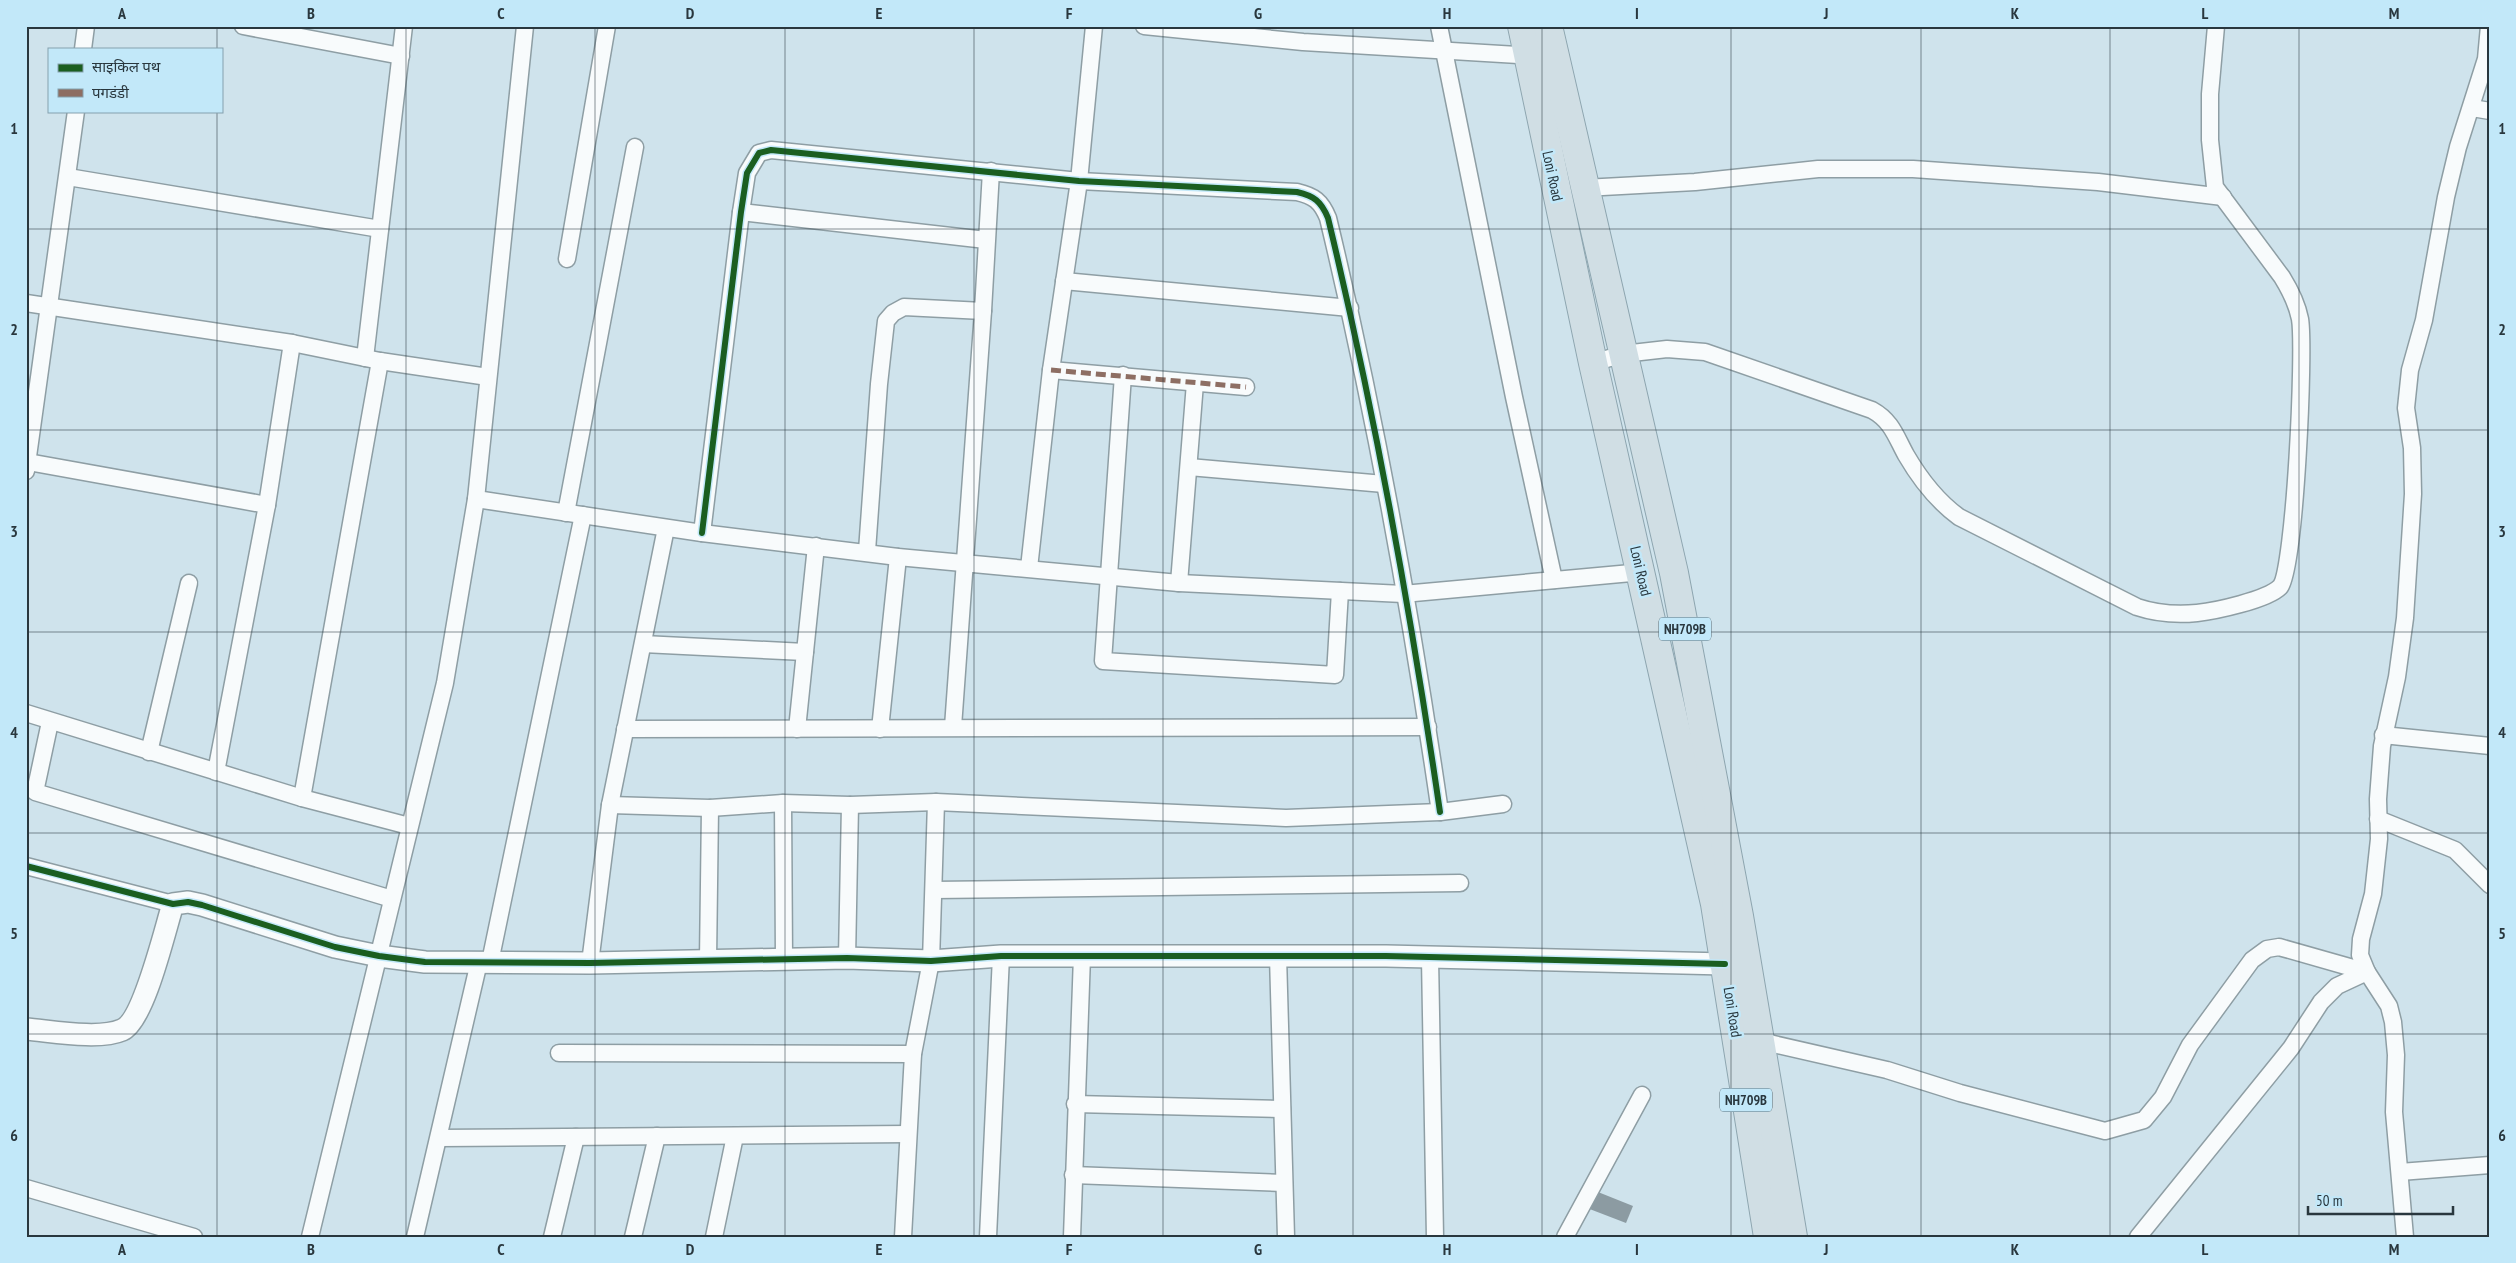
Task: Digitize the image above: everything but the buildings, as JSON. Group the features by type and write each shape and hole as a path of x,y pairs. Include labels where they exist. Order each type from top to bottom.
{"highway":[{"name":"Loni Road","path":"1522,26 1593,363 1642,572 1715,904 1768,1237"},
{"name":"Loni Road","path":"1548,26 1674,573 1760,1041 1793,1237"}],"street":[{"path":"83,48 86,26"},
{"path":"242,26 401,56"},
{"path":"302,798 373,359 380,229 404,26"},
{"path":"310,1237 445,684 476,500 525,26"},
{"path":"567,259 607,26"},
{"path":"1029,568 1051,370 1078,181 1094,26"},
{"path":"1144,26 1302,42 1555,56"},
{"path":"1439,26 1514,397 1554,580"},
{"path":"1593,363 1623,354 1667,349 1705,352 1872,410 1884,416 1906,455 1946,508 1959,517 2137,608 2157,612 2197,613 2244,602 2270,593 2280,587 2284,579 2294,510 2302,344 2300,319 2290,289 2215,187 2210,140 2210,94 2216,26"},
{"path":"2405,1237 2394,1112 2396,1055 2393,1022 2389,1006 2367,972 2360,955 2361,939 2373,894 2383,735 2397,677 2405,618 2413,494 2412,448 2406,408 2410,370 2424,320 2446,197 2458,147 2472,108 2486,59 2489,26"},
{"path":"2472,108 2490,112"},
{"path":"76,112 27,467 267,505"},
{"path":"566,513 635,147"},
{"path":"702,533 741,212 747,173 751,162 759,153 770,150 1078,181 1297,192 1312,196 1323,205 1328,218 1350,308 1428,727 1440,812"},
{"path":"1584,188 1695,182 1818,169 1913,169 2098,182 2223,197"},
{"path":"953,727 966,562 991,172"},
{"path":"68,177 380,229"},
{"path":"741,212 986,240"},
{"path":"1064,281 1350,308"},
{"path":"26,303 292,343 373,359 488,377"},
{"path":"867,551 879,384 886,321 893,313 904,307 983,311"},
{"path":"216,772 267,505 292,343"},
{"path":"1051,370 1246,387"},
{"path":"1123,375 1103,661 1335,675 1340,591"},
{"path":"1178,583 1195,383"},
{"path":"1189,467 1384,484"},
{"path":"476,500 702,533 898,556 1178,583 1403,594 1642,572"},
{"path":"415,1237 484,962 583,515"},
{"path":"590,963 610,805 666,528"},
{"path":"797,729 816,546"},
{"path":"880,729 898,556"},
{"path":"149,752 188,583"},
{"path":"642,644 805,652"},
{"path":"26,713 50,722 302,798 409,826"},
{"path":"50,722 34,792 392,899"},
{"path":"625,729 1428,727"},
{"path":"2383,735 2490,746"},
{"path":"610,805 710,808 783,803 850,805 936,802 1286,818 1440,812 1503,804"},
{"path":"903,1237 913,1054 931,961 936,802"},
{"path":"783,803 784,959"},
{"path":"847,958 850,805"},
{"path":"708,960 710,808"},
{"path":"2378,819 2455,850 2490,885"},
{"path":"26,866 173,904 180,902 195,904 335,947 379,956 425,962 590,963 847,958 931,961 1001,956 1278,956 1725,964"},
{"path":"934,890 1460,883"},
{"path":"26,1029 107,1034 122,1030 130,1024 144,999 173,904"},
{"path":"1760,1041 1887,1070 1960,1093 2105,1131 2144,1120 2163,1097 2190,1045 2252,960 2267,949 2279,947 2367,972"},
{"path":"988,1237 1001,956"},
{"path":"1072,1237 1075,1104 1082,956"},
{"path":"1278,956 1286,1237"},
{"path":"1430,958 1435,1237"},
{"path":"2138,1237 2291,1048 2321,1002 2337,986 2367,972"},
{"path":"560,1054 913,1054"},
{"path":"1565,1237 1642,1096"},
{"path":"1075,1104 1282,1109"},
{"path":"439,1138 908,1134"},
{"path":"633,1237 657,1136"},
{"path":"714,1237 735,1136"},
{"path":"552,1237 576,1137"},
{"path":"2400,1172 2490,1165"},
{"path":"1073,1175 1284,1183"},
{"path":"26,1188 194,1237"}],"marked path":[{"path":"1051,370 1246,387"}],"cycle path":[{"path":"702,533 741,212 747,173 759,153 771,150 1079,181 1297,192 1308,195 1320,203 1328,218 1361,365 1391,514 1440,812"},
{"path":"26,866 173,904 188,902 202,905 335,947 379,956 425,962 590,963 847,958 931,961 1001,956 1386,956 1725,964"}]}
